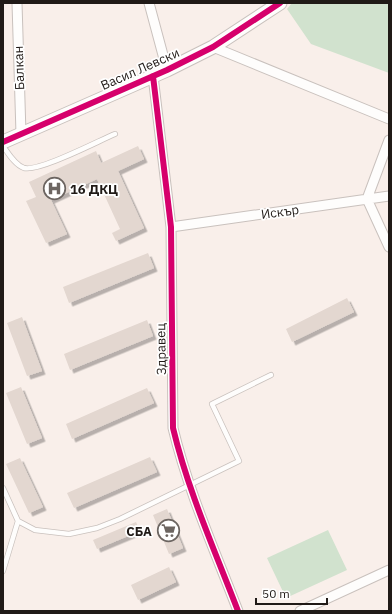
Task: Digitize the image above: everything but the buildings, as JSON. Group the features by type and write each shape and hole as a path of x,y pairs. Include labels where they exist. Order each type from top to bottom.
{"street":[{"name":"Балкан","path":"17,3 21,134"},
{"path":"150,3 167,70"},
{"name":"Васил Левски","path":"3,142 167,70 213,47 280,3"},
{"path":"213,47 389,119"},
{"name":"Здравец","path":"153,76 171,228 173,428 190,485 238,611"},
{"path":"389,140 367,199 389,247"},
{"name":"Искър","path":"171,228 389,196"},
{"path":"300,611 389,570"}],"lane":[{"path":"3,146 16,163 23,168 31,169 116,134"},
{"path":"3,488 18,520 35,530 48,533 69,534 97,528 120,519 239,462 212,404 271,376"},
{"path":"3,571 18,520"}],"green space":[{"path":"292,3 389,3 389,73 311,44 287,9"},
{"path":"328,530 347,570 286,598 267,558"}],"cycle path":[{"path":"3,142 167,70 213,47 280,3"},
{"path":"153,76 171,227 173,428 194,498 238,611"}],"place":[{"name":"16 ДКЦ","path":"54,189"},
{"name":"СБА","path":"168,531"}]}
